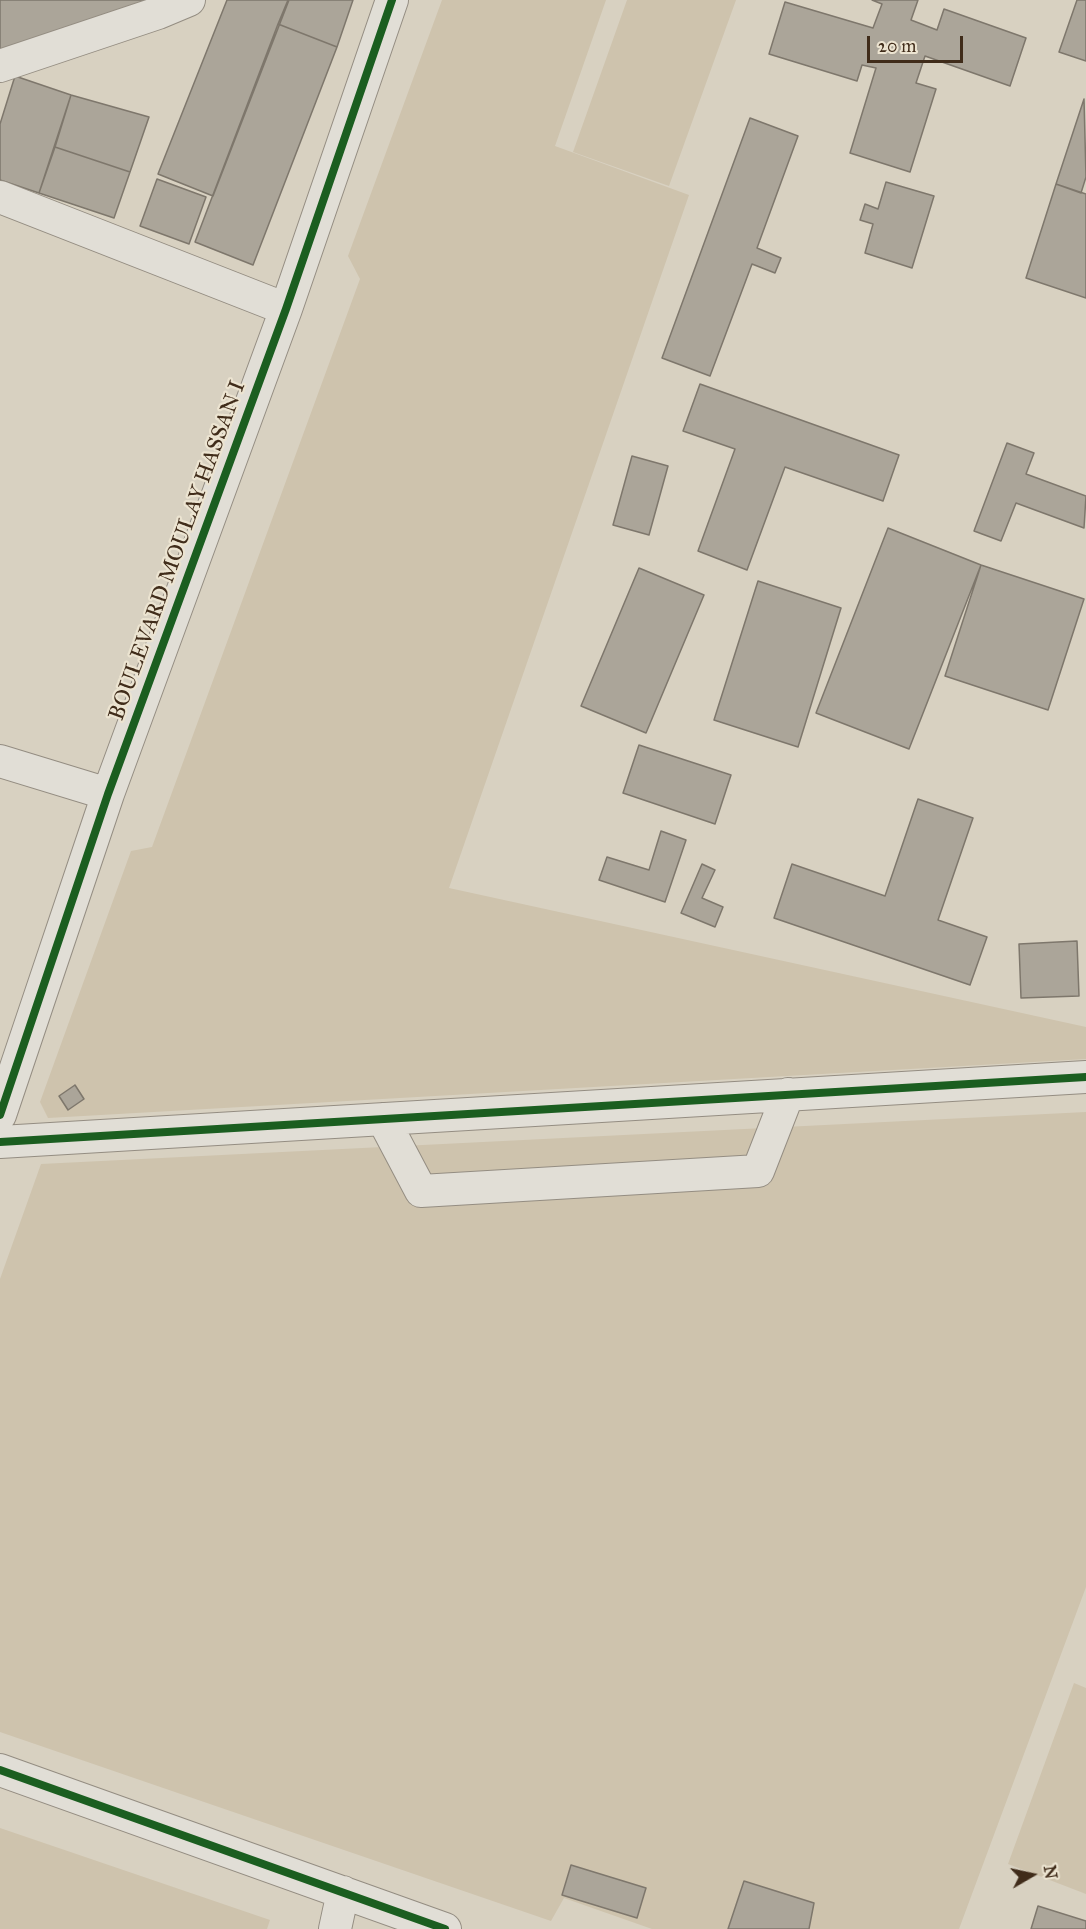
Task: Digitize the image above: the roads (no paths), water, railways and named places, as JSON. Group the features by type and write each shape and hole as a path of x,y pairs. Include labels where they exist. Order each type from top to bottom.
{"street":[{"path":"0,66 158,13 189,0"},
{"name":"BOULEVARD MOULAY HASSAN I","path":"0,1115 108,794 286,309 392,0"},
{"path":"0,197 286,309"},
{"path":"0,760 108,794"},
{"path":"0,1142 1086,1077"},
{"path":"383,1119 421,1191 758,1172 788,1094"},
{"path":"0,1770 445,1929"},
{"path":"335,1929 343,1892"}]}
